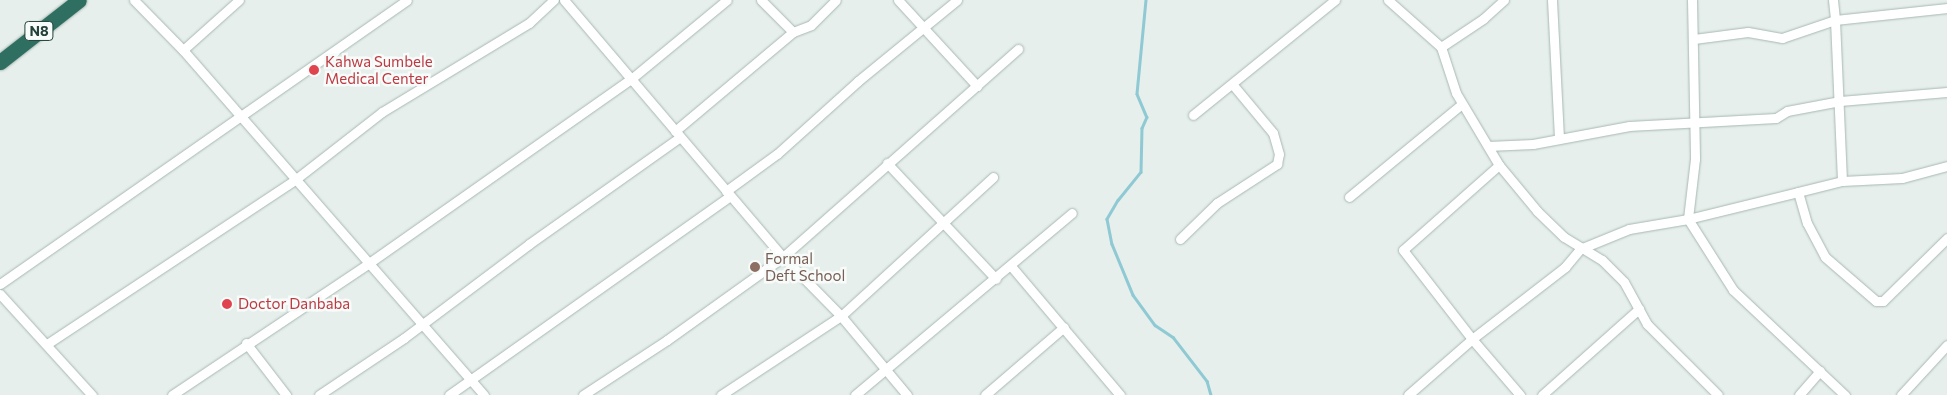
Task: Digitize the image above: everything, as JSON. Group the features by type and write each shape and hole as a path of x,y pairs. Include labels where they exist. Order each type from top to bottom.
{"highway":[{"name":"N8","path":"0,62 79,0"}],"street":[{"path":"134,0 183,50 484,395"},
{"path":"183,50 239,0"},
{"path":"0,284 407,0"},
{"path":"47,344 296,179 382,112 529,23 554,0"},
{"path":"172,395 246,343 369,263 631,79 727,0"},
{"path":"761,0 793,32"},
{"path":"318,395 422,323 678,134 793,32 806,28 836,0"},
{"path":"898,0 977,86"},
{"path":"449,395 728,194 777,154 858,81 957,0"},
{"path":"1193,115 1233,85 1335,0"},
{"path":"1388,0 1441,47 1452,84 1462,104 1499,165 1537,211 1580,249 1602,260 1624,282 1647,324 1718,395"},
{"path":"1441,47 1483,20 1504,0"},
{"path":"1552,0 1559,139"},
{"path":"1692,0 1695,158 1688,219 1733,290 1845,395"},
{"path":"1833,0 1840,101 1842,181"},
{"path":"568,1 631,79 783,258 841,316 907,395"},
{"path":"1694,40 1748,32 1782,38 1834,20 1947,8"},
{"path":"583,395 668,340 783,258 887,163 1018,49"},
{"path":"1180,239 1217,202 1277,164 1279,154 1273,133 1233,85"},
{"path":"1488,146 1533,144 1629,126 1694,120 1776,118 1786,111 1840,101 1947,92"},
{"path":"1348,197 1462,104"},
{"path":"887,163 996,279"},
{"path":"1499,165 1403,250 1472,339 1520,395"},
{"path":"1408,395 1472,339 1565,267 1580,249 1630,229 1688,219 1842,181 1902,178 1947,166"},
{"path":"721,395 841,316 993,177"},
{"path":"1798,192 1807,224 1825,256 1876,301 1883,301 1947,238"},
{"path":"855,395 886,372 1072,213"},
{"path":"1011,266 1120,395"},
{"path":"0,294 92,395"},
{"path":"1542,395 1639,309"},
{"path":"985,395 1064,327"},
{"path":"246,343 286,395"},
{"path":"1901,395 1947,345"},
{"path":"1799,395 1820,371"}],"waterway":[{"path":"1146,0 1137,94 1147,117 1142,128 1141,172 1118,200 1107,219 1112,244 1133,295 1155,325 1173,337 1207,381 1211,395"}],"place":[{"name":"Kahwa Sumbele Medical Center","path":"314,70"},
{"name":"Formal Deft School","path":"755,267"},
{"name":"Doctor Danbaba","path":"227,304"}]}
